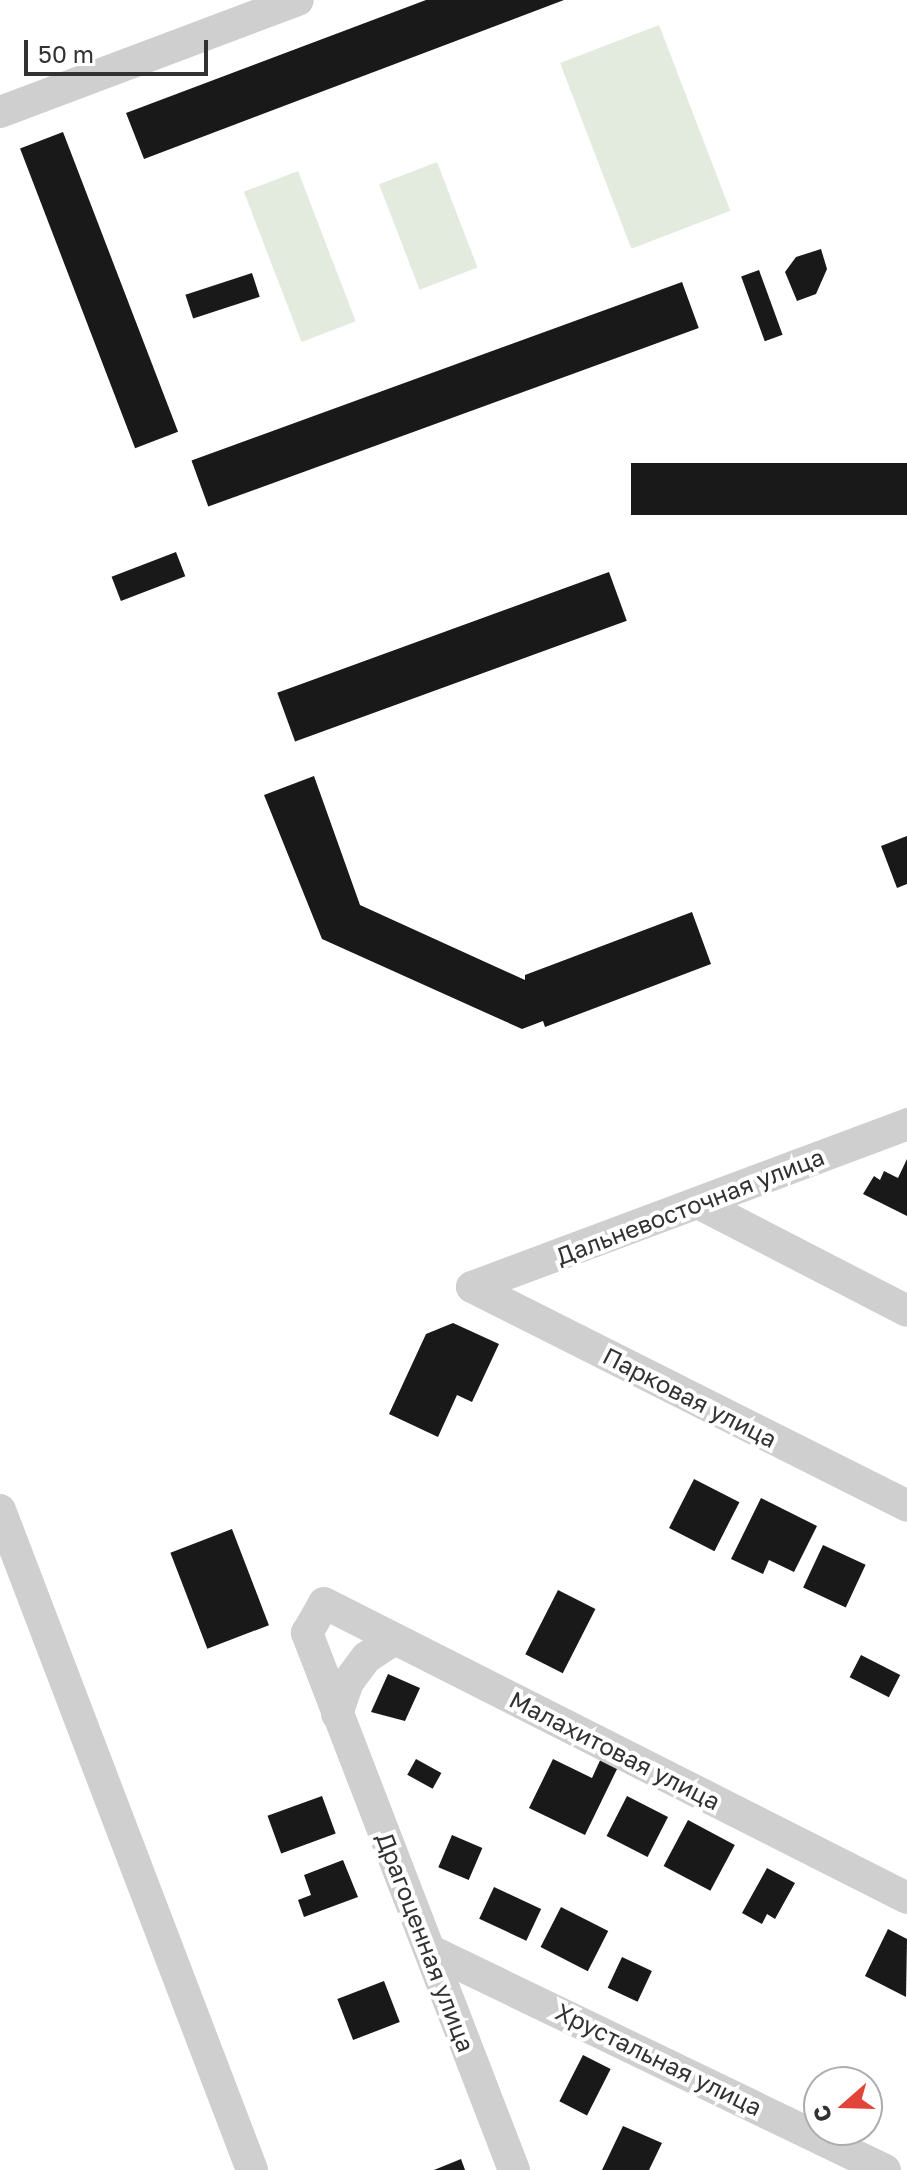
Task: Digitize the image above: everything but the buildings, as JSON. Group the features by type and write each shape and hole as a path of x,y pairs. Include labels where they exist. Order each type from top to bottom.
{"street":[{"path":"0,112 298,0"},
{"name":"Дальневосточная улица","path":"472,1287 907,1124"},
{"path":"698,1203 907,1311"},
{"name":"Парковая улица","path":"472,1287 907,1506"},
{"path":"0,1510 252,2170"},
{"name":"Малахитовая улица","path":"337,1714 307,1633 324,1603 907,1898"},
{"path":"337,1714 348,1682 367,1657 395,1639"},
{"name":"Драгоценная улица","path":"337,1714 514,2170"},
{"name":"Хрустальная улица","path":"431,1951 885,2170"}],"shaded area":[{"path":"659,25 730,211 631,249 560,63"},
{"path":"437,162 477,267 420,290 379,184"},
{"path":"298,171 356,321 302,342 244,192"}]}
